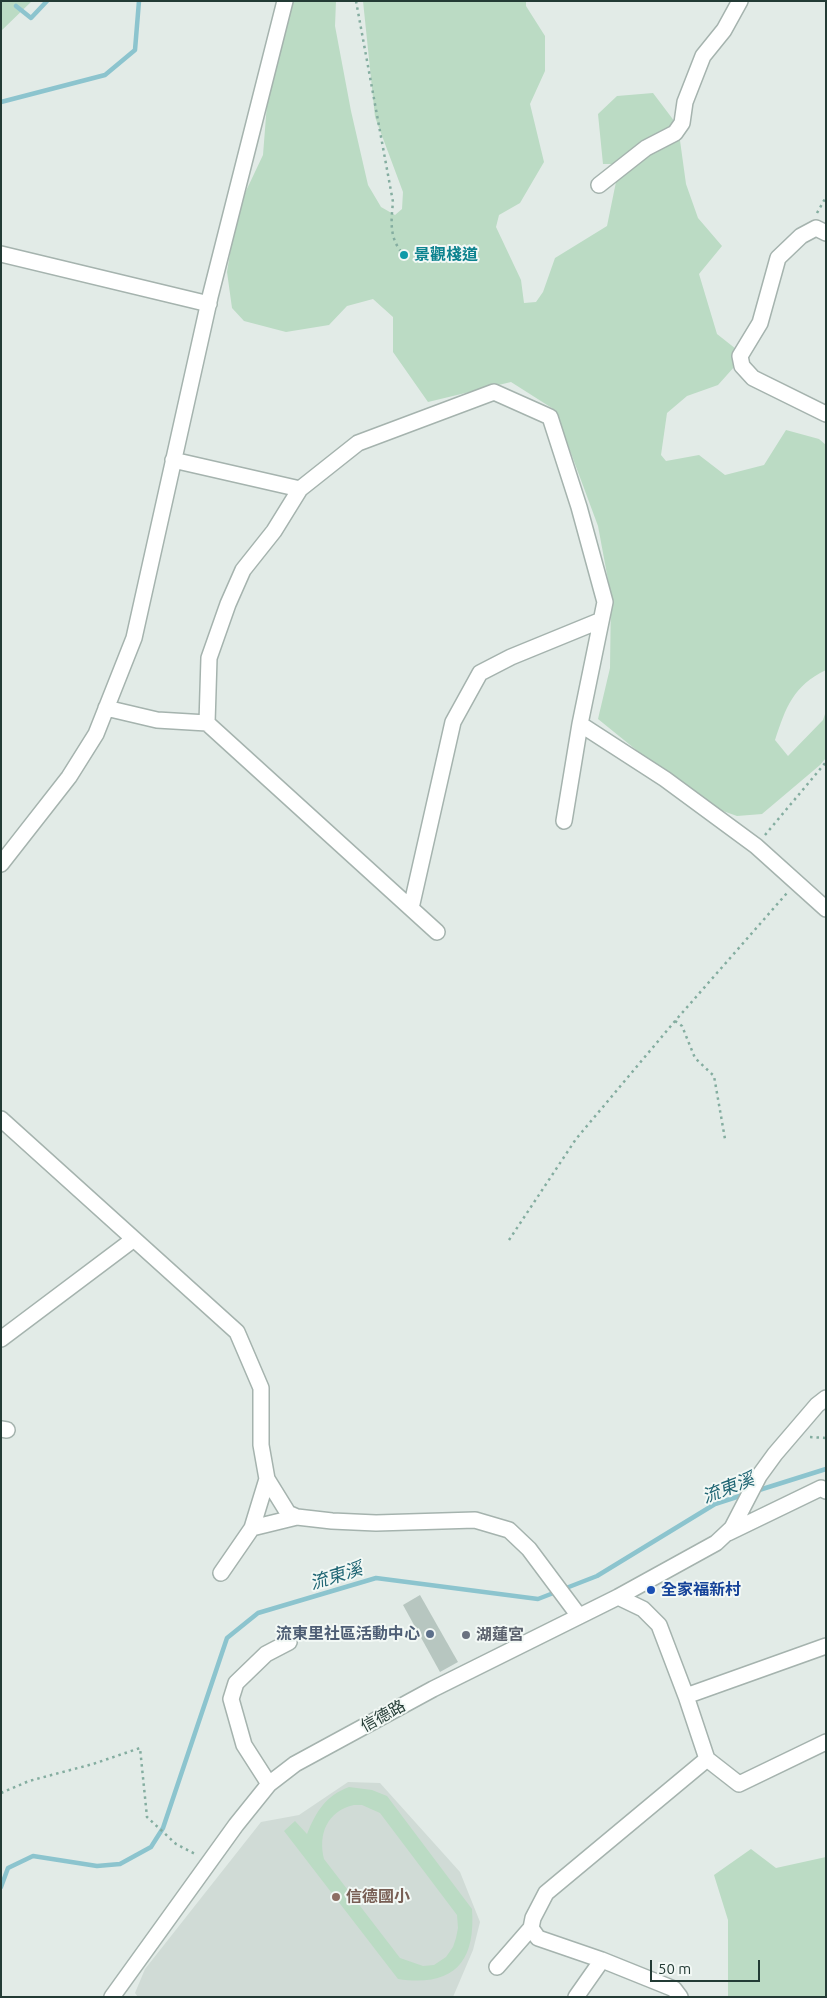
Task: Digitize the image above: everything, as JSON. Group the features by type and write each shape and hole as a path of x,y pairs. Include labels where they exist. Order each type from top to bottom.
{"street":[{"path":"1,864 69,777 96,734 134,638 209,304 285,1"},
{"path":"599,185 646,148 675,133 682,123 685,102 703,56 724,30 740,1"},
{"path":"821,230 800,236 778,258 760,323 740,356 742,366 753,378 826,414"},
{"path":"1,254 209,304"},
{"path":"207,723 209,658 228,604 243,570 274,531 300,489 358,443 494,392 550,417 580,507 605,602 599,621 564,821"},
{"path":"173,460 300,489"},
{"path":"412,908 452,722 480,673 511,657 599,621"},
{"path":"106,708 158,720 207,723 437,932"},
{"path":"580,724 665,779 756,846 826,909"},
{"path":"1,1118 237,1332 261,1388 261,1444 267,1479 288,1513 297,1517 332,1521 475,1520 509,1530 529,1549 575,1610"},
{"path":"1,1338 134,1239"},
{"path":"728,1531 775,1454 817,1405 826,1398"},
{"path":"221,1573 252,1528 267,1479"},
{"name":"信德路","path":"114,1996 210,1861 269,1784 295,1764 575,1610 618,1597 716,1543 728,1531 821,1488 826,1491"},
{"path":"252,1528 297,1517"},
{"path":"618,1597 642,1609 659,1625 707,1759 739,1784 826,1742"},
{"path":"269,1784 244,1745 231,1699 236,1683 266,1654 289,1642"},
{"path":"686,1696 826,1646"},
{"path":"497,1967 531,1928 533,1918 546,1893 707,1759"},
{"path":"531,1928 538,1938 602,1960 674,1989 680,1997"},
{"path":"576,1997 602,1960"}],"path":[{"path":"356,1 393,202 392,232 398,247 404,254"},
{"path":"821,230 816,214 826,197"},
{"path":"756,846 826,762"},
{"path":"509,1240 576,1139 675,1021 796,882"},
{"path":"675,1021 682,1026 695,1058 714,1076 725,1138"},
{"path":"1,1792 29,1781 93,1764 140,1748 147,1816 176,1844 210,1861"}],"shaded area":[{"name":"信德國小","path":"348,1782 380,1783 460,1872 480,1922 473,1950 453,1997 138,1997 135,1993 145,1969 261,1822 299,1815"}],"green space":[{"path":"1,1 32,1 1,31"},
{"path":"286,1 336,1 335,26 351,111 368,185 381,207 395,215 402,209 403,192 375,117 363,1 526,1 526,6 545,36 545,71 530,104 544,162 520,203 499,215 496,227 521,280 524,303 536,302 543,292 555,258 607,226 617,177 616,164 603,164 598,114 617,96 653,93 678,126 686,184 698,218 722,246 699,274 717,334 736,349 735,366 718,385 687,396 667,413 661,455 666,461 699,455 725,475 764,465 786,430 819,439 826,445 826,670 815,676 798,690 787,708 775,740 788,756 823,720 826,711 826,758 762,814 737,816 703,804 598,719 610,668 611,596 598,526 555,410 511,382 428,402 393,352 393,317 373,299 347,306 329,325 286,332 244,321 232,308 227,272 237,210 263,155 270,65"},
{"path":"349,1787 372,1790 387,1796 472,1909 470,1944 465,1957 457,1968 446,1975 417,1981 398,1979 284,1831 295,1821 307,1834 322,1806","holes":["362,1805 380,1813 457,1915 458,1928 453,1947 446,1957 434,1965 423,1966 400,1958 324,1859 322,1841 331,1818 345,1808"]},
{"path":"751,1849 776,1868 826,1857 826,1997 728,1997 728,1920 714,1875"}],"building":[{"name":"流東里社區活動中心","path":"420,1595 458,1662 440,1672 403,1605"}],"waterway":[{"path":"16,6 31,18 47,1"},
{"path":"1,102 105,75 135,50 139,1"},
{"name":"流東溪","path":"756,1491 826,1469"},
{"name":"流東溪","path":"1,1887 8,1868 33,1856 97,1866 120,1864 151,1847 163,1828 227,1638 258,1613 376,1578 538,1599 597,1576 715,1504 746,1494"}],"place":[{"name":"景觀棧道","path":"404,255"},
{"name":"全家福新村","path":"651,1590"},
{"name":"流東里社區活動中心","path":"430,1634"},
{"name":"湖蓮宮","path":"466,1635"},
{"name":"信德國小","path":"336,1897"}]}
